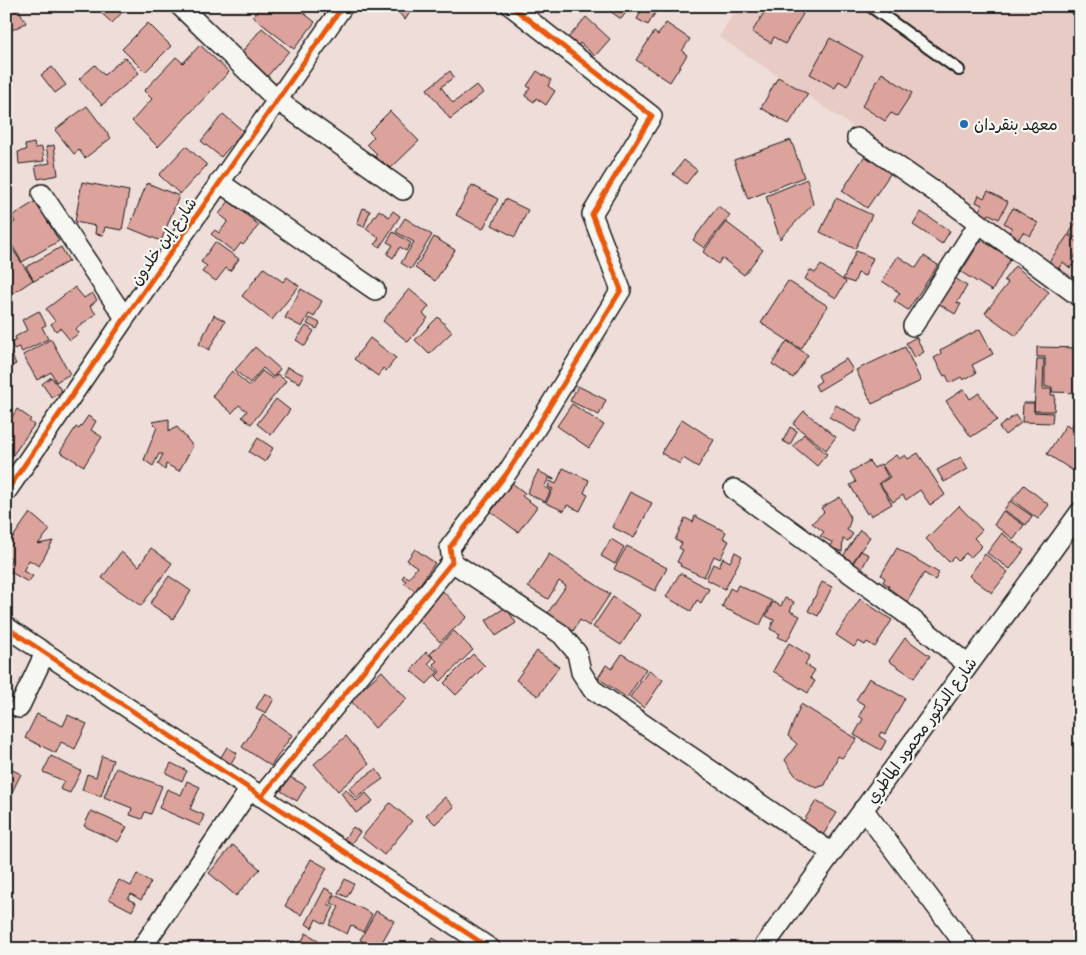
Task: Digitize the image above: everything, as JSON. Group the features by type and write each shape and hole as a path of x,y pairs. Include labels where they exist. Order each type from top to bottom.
{"street":[{"path":"180,6 277,100 403,190"},
{"name":"شارع إبن خلدون","path":"6,492 219,182 343,6"},
{"path":"141,949 256,793 452,562 450,547 521,452 621,290 592,214 652,116 511,6"},
{"path":"857,138 979,223 1080,297"},
{"path":"219,182 375,290"},
{"path":"42,194 125,318"},
{"path":"914,326 979,223"},
{"path":"734,489 902,612 968,665"},
{"name":"شارع الدكتور محمود الماطري","path":"762,949 1080,512"},
{"path":"452,562 561,634 577,653 582,672 592,689 832,853"},
{"path":"6,627 488,948"},
{"path":"19,708 45,653"},
{"path":"863,809 968,949"}],"lane":[{"path":"870,6 959,70"}],"shaded area":[{"name":"معهد بنقردان","path":"738,6 1080,6 1080,287 816,101 719,37"}],"building":[{"path":"6,6 17,6 26,23 6,33"},
{"path":"94,6 128,6 112,23"},
{"path":"261,6 295,6 315,22 294,49 253,17"},
{"path":"393,6 414,6 405,20"},
{"path":"603,6 631,6 621,19"},
{"path":"644,6 659,6 648,25 637,19"},
{"path":"768,6 790,6 803,14 785,44 774,37 771,43 752,32"},
{"path":"586,17 610,39 595,56 580,43 578,46 568,38"},
{"path":"148,23 171,46 145,72 122,49"},
{"path":"666,23 690,39 682,51 687,55 670,82 636,60 654,32 658,35"},
{"path":"262,28 289,51 265,79 238,57"},
{"path":"830,38 863,56 847,86 839,81 835,88 810,74"},
{"path":"200,45 229,72 158,147 132,121 152,99 144,91 176,57 183,63"},
{"path":"125,57 139,73 102,105 79,79 95,65 104,75"},
{"path":"52,67 66,85 55,93 41,75"},
{"path":"450,71 454,77 441,87 453,103 476,85 483,93 450,119 427,89"},
{"path":"537,71 551,80 548,86 555,91 546,105 536,98 534,102 525,96 530,88 527,86"},
{"path":"882,73 912,93 897,116 891,113 885,121 862,106"},
{"path":"778,77 808,94 789,124 761,108"},
{"path":"87,106 111,138 85,158 79,150 74,154 55,130"},
{"path":"390,111 419,141 390,169 382,161 376,167 370,162 377,154 367,144 374,137 369,132"},
{"path":"223,114 243,131 221,157 201,141"},
{"path":"791,140 804,177 748,199 734,160"},
{"path":"34,143 35,148 42,147 44,161 19,164 18,152 26,150 25,145"},
{"path":"54,145 58,175 38,179 35,166 50,163 46,147"},
{"path":"186,146 207,165 180,194 159,175"},
{"path":"866,154 892,171 867,208 842,191"},
{"path":"684,160 697,170 686,184 673,174"},
{"path":"807,179 813,204 780,239 766,196"},
{"path":"82,182 129,191 122,230 105,227 103,235 95,234 96,226 75,222"},
{"path":"147,183 179,196 161,241 129,228"},
{"path":"472,185 498,199 483,229 456,215"},
{"path":"988,191 1008,202 999,219 989,214 987,218 978,213 982,205 976,202 979,195 984,198"},
{"path":"836,198 872,215 855,249 820,232"},
{"path":"505,199 528,210 515,237 492,225"},
{"path":"36,201 59,241 22,262 6,235 6,227 15,222 12,216"},
{"path":"229,201 259,225 243,245 241,243 234,252 211,234 215,230 219,233 228,221 219,214"},
{"path":"718,206 730,215 704,248 693,240"},
{"path":"363,208 370,211 364,227 357,224"},
{"path":"1013,208 1038,223 1030,236 1023,232 1018,240 1008,234 1012,228 1004,223"},
{"path":"379,210 389,217 393,211 400,216 380,247 375,244 379,238 366,229"},
{"path":"921,212 950,231 942,244 913,225"},
{"path":"1080,215 1080,240 1069,234"},
{"path":"405,218 432,235 411,269 401,263 414,242 396,232"},
{"path":"726,222 763,250 744,275 722,258 718,264 703,252"},
{"path":"393,232 411,243 406,251 400,247 393,258 387,254 393,245 387,242"},
{"path":"1068,235 1080,244 1080,249 1074,257 1077,259 1070,268 1063,262 1058,269 1049,262"},
{"path":"434,237 455,250 435,281 415,268"},
{"path":"6,239 33,280 6,298"},
{"path":"981,240 1011,258 992,291 961,272"},
{"path":"215,242 239,259 230,271 226,268 216,281 202,272 207,266 201,262"},
{"path":"61,247 69,261 34,281 26,267"},
{"path":"856,251 873,258 865,276 858,273 854,283 843,279"},
{"path":"898,256 916,268 924,256 938,265 908,310 894,301 900,293 882,281"},
{"path":"821,265 846,282 836,298 805,279 810,270 815,273"},
{"path":"1015,266 1049,292 1016,336 985,313 1008,283 1004,280"},
{"path":"264,268 283,282 287,277 299,286 272,320 242,296"},
{"path":"952,276 967,286 957,303 961,304 955,314 936,302"},
{"path":"788,281 828,306 801,349 761,323"},
{"path":"75,287 84,298 92,293 97,300 90,306 96,314 76,329 79,333 70,340 60,328 56,331 51,324 55,321 46,309"},
{"path":"301,289 322,301 314,317 309,314 302,327 285,318"},
{"path":"409,289 429,306 423,314 428,318 408,342 383,321"},
{"path":"39,311 46,325 42,327 48,339 22,352 19,347 14,349 11,343 16,340 15,337 27,330 22,320"},
{"path":"214,315 225,321 209,350 199,344"},
{"path":"438,317 452,332 429,354 415,340"},
{"path":"310,318 320,323 317,329 307,324"},
{"path":"306,326 314,331 305,346 296,340"},
{"path":"980,329 993,354 972,365 976,373 963,380 961,377 950,383 934,358 941,354 940,350"},
{"path":"916,337 924,352 914,358 906,343"},
{"path":"370,338 396,358 386,371 383,368 378,376 354,359"},
{"path":"51,339 70,374 56,382 51,372 37,380 23,355"},
{"path":"787,341 808,355 793,378 772,364"},
{"path":"8,347 16,364 6,369 6,348"},
{"path":"255,347 280,369 273,377 263,368 250,383 235,370"},
{"path":"905,347 921,381 872,404 856,370"},
{"path":"1037,347 1080,348 1080,393 1052,392 1052,387 1045,387 1045,357 1037,357"},
{"path":"846,359 853,370 818,391 815,385 821,381 818,375"},
{"path":"1037,359 1044,359 1043,389 1052,389 1051,395 1055,395 1054,411 1034,411"},
{"path":"287,367 304,375 300,383 283,375"},
{"path":"232,371 250,386 262,371 273,379 277,374 286,381 251,424 242,417 247,411 239,405 232,413 212,396"},
{"path":"51,377 62,391 52,398 42,384"},
{"path":"578,386 606,400 599,415 570,401"},
{"path":"964,389 970,399 979,393 997,420 971,437 946,401"},
{"path":"276,399 290,410 271,435 257,424"},
{"path":"1023,403 1034,403 1034,412 1053,413 1052,423 1022,422"},
{"path":"572,404 604,425 589,448 557,426"},
{"path":"836,405 862,420 855,432 829,417"},
{"path":"17,409 31,419 29,421 34,425 6,465 6,417 10,420"},
{"path":"804,411 836,437 826,450 793,424"},
{"path":"1080,412 1080,432 1071,426"},
{"path":"1015,415 1021,423 1005,435 999,427"},
{"path":"88,416 96,421 91,430 102,437 84,466 60,452 76,427 79,429"},
{"path":"169,419 169,431 177,427 193,446 179,471 166,464 165,470 158,464 163,454 159,454 153,466 144,460 157,427 152,422"},
{"path":"682,419 714,440 698,467 683,458 680,464 661,453"},
{"path":"1066,425 1080,434 1080,464 1075,472 1047,454"},
{"path":"790,427 797,431 790,445 783,441"},
{"path":"804,434 827,454 817,466 793,446"},
{"path":"258,438 273,448 265,462 249,452"},
{"path":"918,453 945,495 930,505 920,490 906,500 903,495 893,502 880,484 890,477 882,465 896,455 899,459 905,455 908,459"},
{"path":"961,457 968,469 944,482 937,470"},
{"path":"869,461 874,468 881,464 888,477 879,483 892,504 871,516 869,512 867,514 850,485 856,482 850,472"},
{"path":"563,468 589,480 584,493 588,495 580,511 567,505 564,511 546,503 553,489 548,487 550,481 556,484"},
{"path":"538,471 554,479 549,478 544,487 551,490 545,502 527,493"},
{"path":"512,483 525,493 522,496 537,507 518,532 491,512"},
{"path":"1024,485 1049,505 1038,519 1012,500"},
{"path":"630,492 652,503 634,538 612,527"},
{"path":"840,497 851,519 847,530 853,534 848,541 843,539 842,552 830,547 833,543 820,536 824,532 812,523 824,512 821,508"},
{"path":"1010,501 1032,516 1026,525 1004,510"},
{"path":"959,506 982,530 974,538 982,546 970,558 966,553 958,561 954,557 949,562 926,539"},
{"path":"1003,511 1024,525 1014,539 994,525"},
{"path":"30,513 50,530 38,544 53,541 39,566 29,560 23,571 33,576 28,582 7,570 11,558 6,553 6,547"},
{"path":"695,516 726,532 723,538 729,541 720,559 714,556 704,577 680,566 681,564 677,562 683,550 679,548 682,543 675,540 685,518 693,522"},
{"path":"860,530 870,537 847,570 838,564"},
{"path":"1002,533 1024,550 1010,569 987,553"},
{"path":"611,539 624,547 615,564 601,556"},
{"path":"627,546 667,568 655,591 614,569"},
{"path":"151,548 172,563 141,606 102,578 121,552 139,566"},
{"path":"897,548 939,573 935,580 924,573 907,602 886,590 889,586 883,582 885,578 881,575"},
{"path":"415,549 435,563 415,591 404,583 406,581 402,578 404,575 409,578 417,567 407,560"},
{"path":"861,551 869,555 859,574 849,569"},
{"path":"735,552 742,556 725,589 706,579 713,564 719,567 723,558 730,562"},
{"path":"549,554 610,594 589,626 580,620 573,631 547,614 566,586 559,581 548,599 528,587"},
{"path":"985,554 1008,572 992,593 969,576"},
{"path":"680,573 709,589 701,603 697,600 691,611 666,597"},
{"path":"169,576 191,591 173,619 150,604"},
{"path":"822,582 832,587 818,616 808,611"},
{"path":"738,585 772,601 760,625 722,607 730,588 735,591"},
{"path":"442,590 467,617 440,642 415,616"},
{"path":"613,597 640,615 621,645 593,627"},
{"path":"785,598 794,602 790,611 800,616 787,641 778,637 780,634 770,629 774,620 766,616 773,602 781,606"},
{"path":"860,599 892,620 875,647 867,642 865,645 858,641 854,647 836,635"},
{"path":"506,607 516,623 496,636 486,620"},
{"path":"454,631 473,650 441,681 436,676 440,672 433,664 437,661 430,654"},
{"path":"905,638 930,656 914,678 889,661"},
{"path":"789,643 810,656 805,664 815,670 810,678 815,681 808,693 773,671"},
{"path":"537,651 559,667 538,696 516,680"},
{"path":"426,652 433,658 428,664 438,672 427,684 411,671"},
{"path":"473,654 485,666 456,695 444,683"},
{"path":"622,654 646,669 627,698 598,678 606,665 612,669"},
{"path":"649,670 663,680 644,708 630,697"},
{"path":"382,671 407,699 375,728 350,700"},
{"path":"869,678 905,698 885,734 881,732 879,736 886,741 881,750 854,735 863,719 859,716 865,705 856,700"},
{"path":"265,693 274,699 266,713 256,708"},
{"path":"801,704 857,739 842,758 838,756 825,785 816,788 795,775 785,760 797,744 788,736"},
{"path":"37,714 63,726 68,715 87,724 75,749 61,742 56,753 25,738"},
{"path":"263,715 292,735 271,766 242,747"},
{"path":"346,736 369,764 338,791 314,764"},
{"path":"227,747 237,753 228,768 218,762"},
{"path":"51,756 81,771 70,793 60,789 64,781 43,772"},
{"path":"102,756 113,760 101,796 82,790 87,774 96,777"},
{"path":"171,763 187,771 182,781 166,773"},
{"path":"6,767 21,774 8,800 6,800"},
{"path":"116,768 162,786 151,814 145,812 142,819 130,815 132,808 104,797"},
{"path":"376,769 383,779 356,798 349,788"},
{"path":"290,777 306,786 297,801 281,791"},
{"path":"187,781 200,787 190,809 204,815 200,826 159,808 167,789 181,795"},
{"path":"346,789 356,801 366,793 373,801 356,813 341,793"},
{"path":"445,797 454,807 435,824 426,815"},
{"path":"816,801 837,813 823,835 803,822"},
{"path":"390,803 412,821 384,855 362,837"},
{"path":"91,811 127,827 118,842 84,826"},
{"path":"353,827 360,832 347,849 340,844"},
{"path":"233,845 260,869 236,896 209,873"},
{"path":"311,859 327,868 301,915 285,906"},
{"path":"137,874 151,882 141,900 131,894 128,899 136,903 132,911 109,899 119,880 131,886"},
{"path":"345,879 354,884 347,897 338,893"},
{"path":"325,888 334,893 328,904 334,907 325,924 316,919 312,928 306,924"},
{"path":"335,895 372,914 363,932 351,925 347,934 329,925 339,907 331,903"},
{"path":"376,911 394,921 378,949 360,940"},
{"path":"306,933 318,940 315,949 291,949 288,947 292,941 300,945"},
{"path":"433,938 451,949 426,949"}],"cycle path":[{"path":"6,492 343,6"},
{"path":"261,797 452,562 450,547 507,473 621,290 592,214 652,116 511,6"},
{"path":"6,627 491,949"}],"place":[{"name":"معهد بنقردان","path":"964,124"}]}
